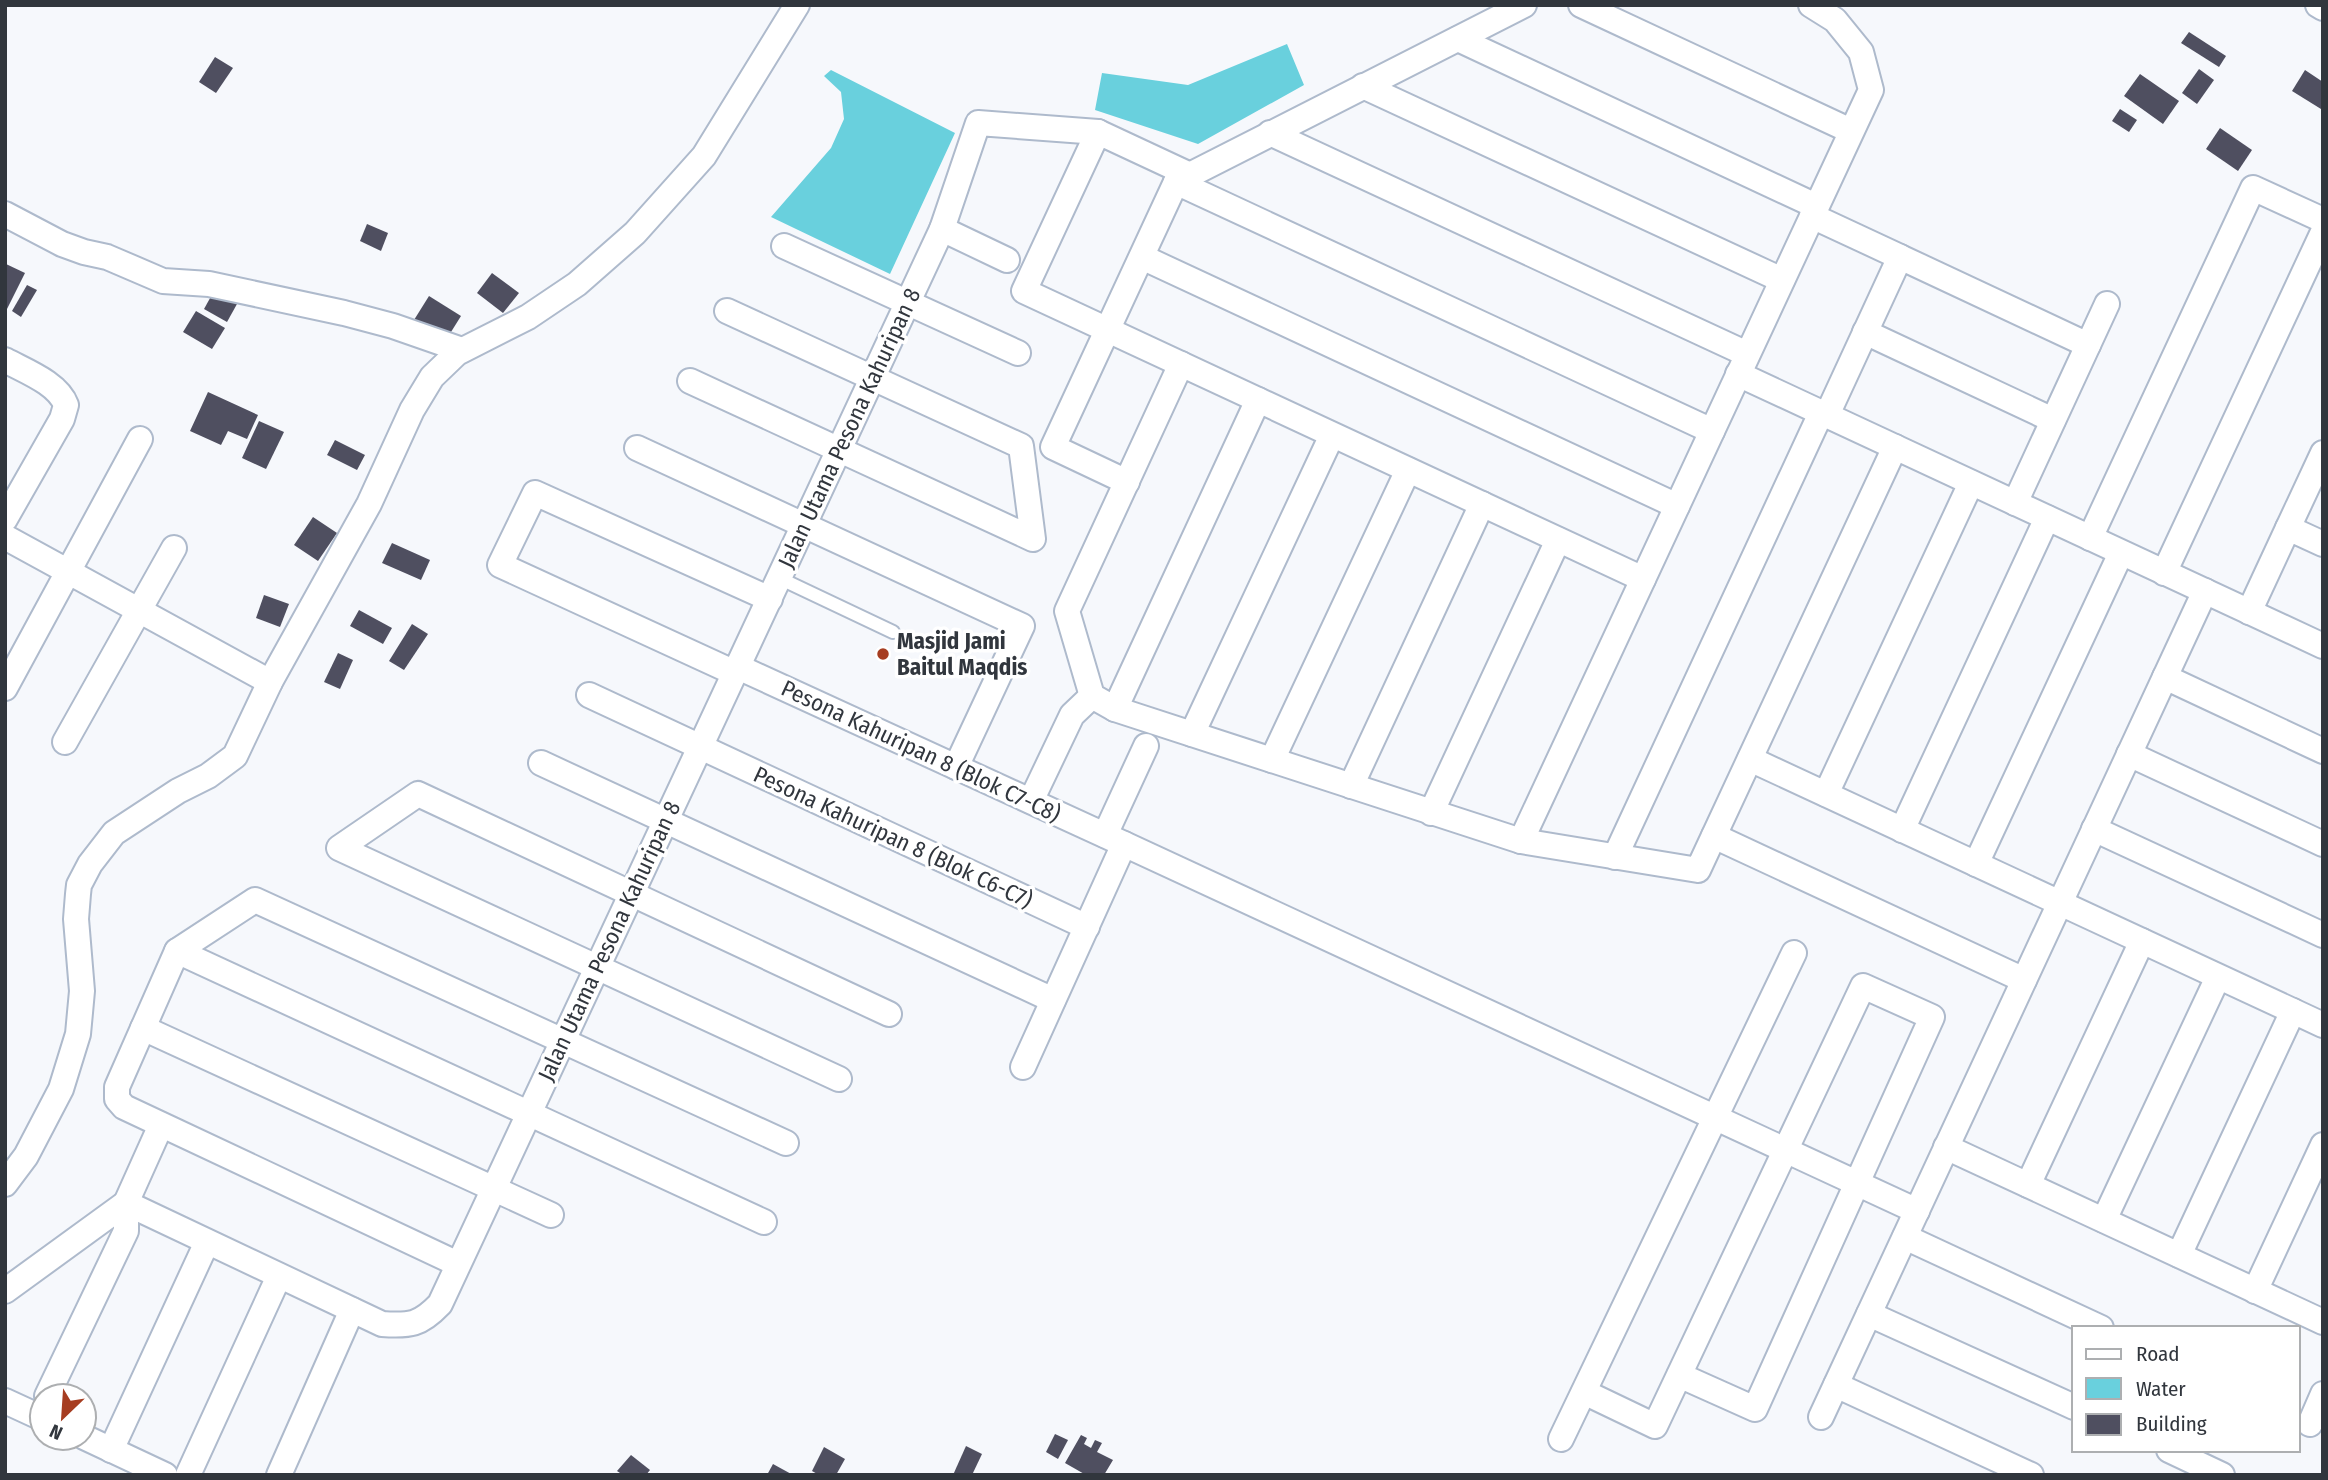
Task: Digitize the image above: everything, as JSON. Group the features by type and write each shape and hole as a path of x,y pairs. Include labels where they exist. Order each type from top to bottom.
{"street":[{"path":"5,1184 26,1156 61,1089 78,1034 82,991 76,919 79,885 84,873 114,833 178,791 208,776 235,756 270,682 375,494 412,410 432,377 462,351 552,302 577,284 635,233 704,156 797,5"},
{"path":"1127,482 1053,447 1182,178 1524,5"},
{"path":"1581,5 1851,131"},
{"path":"2318,5 2323,8"},
{"path":"1521,841 1871,90 1861,52 1835,20 1813,6"},
{"path":"1458,39 1814,211 1900,257 2088,345"},
{"path":"1363,86 1782,280"},
{"name":"Jalan Utama Pesona Kahuripan 8","path":"125,1203 382,1324 406,1326 426,1319 440,1304 942,229 978,123 1098,132"},
{"path":"1643,579 1024,292 1098,132 1182,178 1712,431"},
{"path":"1270,133 1742,364 1824,414 2323,646"},
{"path":"2090,538 2253,188 2323,220"},
{"path":"5,214 62,244 107,257 163,281 209,285 344,313 393,326 462,351"},
{"path":"942,229 1007,261"},
{"path":"2164,573 2323,232"},
{"path":"784,246 1018,353"},
{"path":"1142,257 1677,506"},
{"path":"1615,857 1900,257"},
{"path":"2015,503 2107,304"},
{"path":"690,381 1033,539 1021,446 727,311"},
{"path":"1865,332 2053,419"},
{"path":"5,360 51,386 63,397 66,405 61,419 5,519"},
{"path":"1181,364 1067,611 1092,696 1115,709 1521,841 1698,870 1895,447"},
{"path":"1115,709 1258,400"},
{"path":"1192,734 1332,435"},
{"path":"5,688 139,439"},
{"path":"637,448 1022,626 956,767"},
{"path":"2249,612 2323,453"},
{"path":"1272,760 1408,470"},
{"path":"1826,794 1971,483"},
{"name":"Pesona Kahuripan 8 (Blok C7-C8)","path":"774,588 535,493 500,565 956,767 1917,1211"},
{"path":"1351,786 1482,505"},
{"path":"1902,830 2047,518"},
{"path":"2288,528 2323,544"},
{"path":"5,537 270,682"},
{"path":"1431,813 1558,540"},
{"path":"65,742 174,548"},
{"path":"1976,864 2121,553"},
{"path":"1821,1417 2205,592"},
{"path":"2165,677 2323,751"},
{"name":"Pesona Kahuripan 8 (Blok C6-C7)","path":"589,695 1087,927"},
{"path":"1031,802 1072,715 1092,696"},
{"path":"1023,1067 1087,927 1146,746"},
{"path":"2129,754 2323,844"},
{"path":"1750,759 2323,1025"},
{"path":"541,763 1053,1000"},
{"path":"839,1079 339,848 418,794 889,1014"},
{"path":"2095,828 2323,935"},
{"path":"1714,836 2024,980"},
{"path":"458,1264 124,1107 117,1099 117,1087 177,951 255,900 786,1143"},
{"path":"2028,1185 2142,941"},
{"path":"177,951 764,1222"},
{"path":"1561,1439 1794,953"},
{"path":"2105,1220 2218,977"},
{"path":"1584,1392 1655,1426 1679,1375 1786,1150 1863,986 1931,1017 1755,1409 1679,1375"},
{"path":"2179,1255 2293,1011"},
{"path":"143,1028 551,1215"},
{"path":"55,1382 126,1231 125,1203 162,1125"},
{"path":"2255,1290 2323,1145"},
{"path":"1946,1147 2323,1322"},
{"path":"5,1291 125,1203"},
{"path":"1905,1237 2097,1326"},
{"path":"111,1450 207,1242"},
{"path":"188,1475 279,1276"},
{"path":"279,1475 352,1310"},
{"path":"1870,1314 2072,1406"},
{"path":"1836,1385 2031,1475"},
{"path":"2310,1424 2323,1394"},
{"path":"5,1401 28,1406"},
{"path":"98,1444 165,1475"},
{"path":"2173,1452 2222,1475"}],"lane":[{"path":"774,588 893,632"}],"water":[{"path":"1287,44 1304,85 1198,144 1095,110 1102,73 1188,85"},
{"path":"831,70 955,133 890,274 771,217 831,148 844,119 841,92 824,76"}],"building":[{"path":"2189,32 2226,56 2219,67 2181,43"},
{"path":"215,57 233,68 216,93 199,82"},
{"path":"2199,69 2214,80 2197,104 2182,93"},
{"path":"2305,70 2323,82 2321,109 2292,91"},
{"path":"2140,74 2179,101 2163,124 2124,96"},
{"path":"2120,109 2137,120 2129,132 2112,121"},
{"path":"2220,128 2252,150 2238,171 2206,149"},
{"path":"367,224 388,233 381,251 360,241"},
{"path":"5,265 25,273 5,313"},
{"path":"492,273 519,293 503,313 477,293"},
{"path":"27,285 37,290 21,317 12,311"},
{"path":"214,291 237,304 227,322 204,309"},
{"path":"429,296 461,316 446,340 414,320"},
{"path":"196,311 225,328 212,349 183,332"},
{"path":"208,392 258,415 247,439 228,431 221,445 190,431"},
{"path":"259,421 284,432 266,469 242,458"},
{"path":"335,440 365,455 357,470 327,455"},
{"path":"313,517 337,533 318,561 294,545"},
{"path":"392,543 430,560 421,580 382,563"},
{"path":"264,595 289,604 280,627 256,618"},
{"path":"359,610 392,628 383,644 350,626"},
{"path":"412,624 428,634 404,670 389,661"},
{"path":"338,653 353,660 340,689 324,682"},
{"path":"1055,1434 1068,1440 1058,1459 1046,1452"},
{"path":"1081,1435 1087,1438 1084,1444 1091,1448 1095,1440 1102,1443 1097,1452 1113,1460 1104,1475 1086,1475 1065,1463"},
{"path":"966,1446 982,1454 972,1475 953,1475"},
{"path":"824,1447 845,1459 836,1475 819,1475 812,1471"},
{"path":"631,1455 650,1470 646,1475 623,1475 617,1471"},
{"path":"773,1464 793,1475 767,1475"}],"place":[{"name":"Masjid Jami Baitul Maqdis","path":"883,654"}]}
